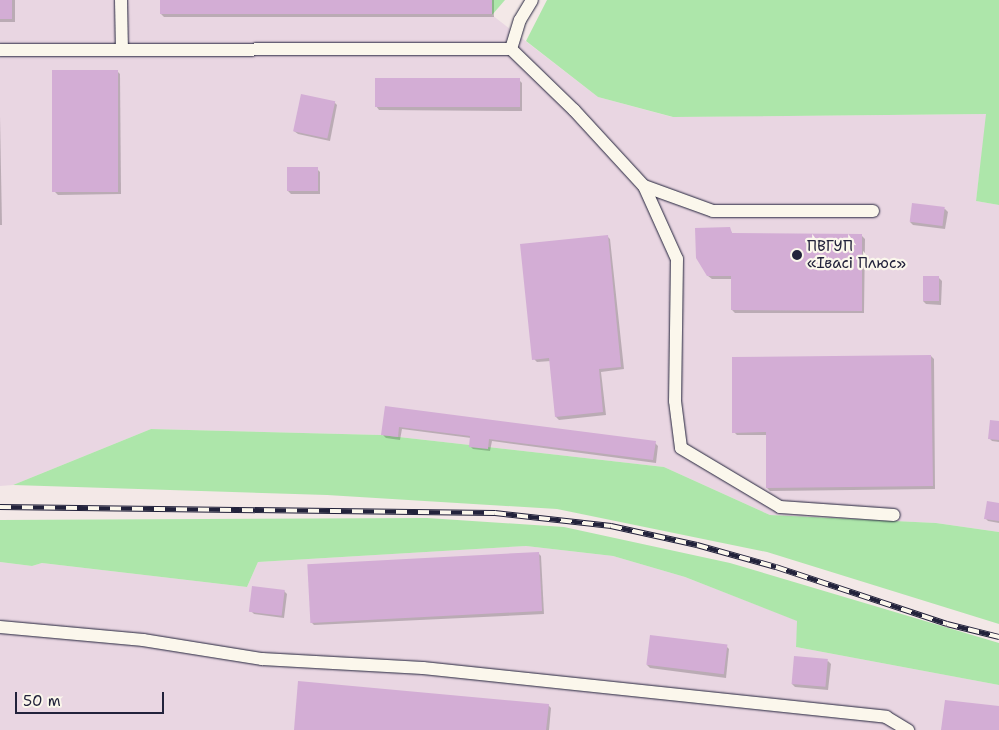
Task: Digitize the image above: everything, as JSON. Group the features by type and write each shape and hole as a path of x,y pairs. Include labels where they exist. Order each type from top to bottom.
{"lane":[{"path":"121,0 122,50"},
{"path":"511,49 520,20 532,0"},
{"path":"0,50 511,49 574,110 644,186 677,259 674,401 681,448 780,507 894,515"},
{"path":"644,186 713,211 873,211"},
{"path":"0,627 143,640 262,659 423,668 886,717 908,730"}],"shaded area":[{"path":"0,0 492,0 492,15 598,97 672,117 987,114 976,201 999,205 999,532 936,523 770,515 664,467 381,435 151,429 13,485 0,486"},
{"path":"526,546 613,556 685,577 798,621 796,647 999,685 999,730 0,730 0,562 32,566 42,563 247,587 258,562"}],"green space":[{"path":"492,0 505,0 492,15"},
{"path":"547,0 999,0 999,205 976,201 986,114 673,117 598,97 526,41"},
{"path":"151,429 381,435 664,467 770,515 936,523 999,532 999,624 767,552 557,509 327,495 13,485"},
{"path":"427,518 564,527 730,563 999,643 999,685 796,647 797,621 685,577 613,556 526,546 258,562 247,587 42,563 32,566 0,562 0,520"}],"building":[{"path":"0,0 12,0 12,19 0,19"},
{"path":"160,0 492,0 492,14 160,14"},
{"path":"52,70 118,70 118,192 52,192"},
{"path":"375,78 520,78 520,107 375,107"},
{"path":"301,94 335,101 327,138 293,131"},
{"path":"287,167 318,167 318,191 287,191"},
{"path":"912,203 945,207 942,226 910,222"},
{"name":"ПВГУП «Івасі Плюс»","path":"730,227 732,233 862,234 862,311 731,310 731,276 707,276 696,258 695,228"},
{"path":"608,235 621,367 599,369 603,412 555,417 549,358 532,360 520,244"},
{"path":"923,276 939,276 939,301 923,301"},
{"path":"931,355 933,486 766,488 766,432 732,433 732,357"},
{"path":"385,406 656,441 653,460 489,439 488,449 469,447 470,436 399,427 398,437 381,435"},
{"path":"990,420 999,421 999,440 988,439"},
{"path":"987,501 999,503 999,521 984,519"},
{"path":"539,552 542,611 310,623 307,564"},
{"path":"252,586 285,590 282,616 249,612"},
{"path":"650,635 727,645 724,674 646,665"},
{"path":"794,656 828,659 825,687 792,684"},
{"path":"298,681 549,704 546,730 294,730"},
{"path":"945,700 999,706 999,730 941,730"}],"railway":[{"path":"0,507 495,513 611,526 697,545 776,567 947,624 999,637"}],"place":[{"name":"ПВГУП «Івасі Плюс»","path":"797,255"}]}
